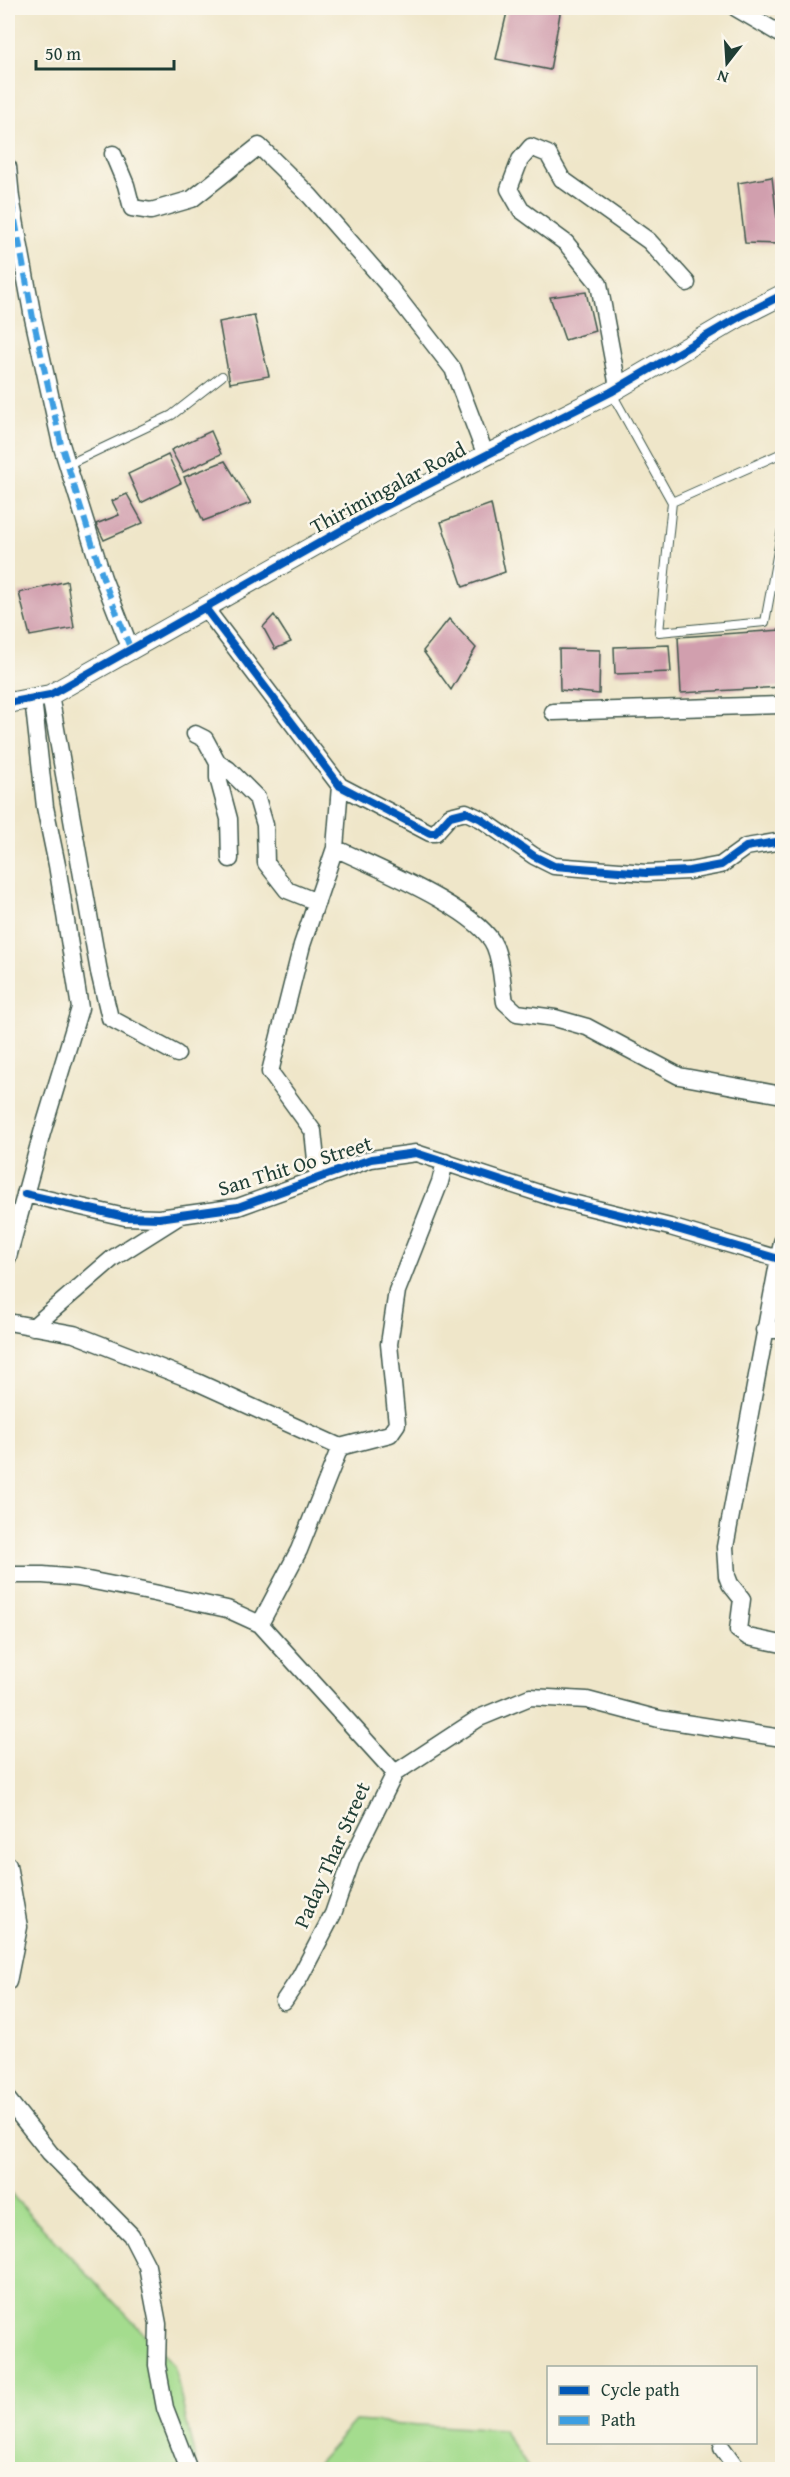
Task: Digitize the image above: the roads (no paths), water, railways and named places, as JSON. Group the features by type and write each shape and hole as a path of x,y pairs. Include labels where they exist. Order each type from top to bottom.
{"street":[{"path":"736,8 783,35"},
{"path":"113,154 126,185 132,208 151,211 192,199 259,146 310,196 387,284 453,369 486,456"},
{"path":"614,390 598,284 566,243 521,210 509,189 520,160 531,147 548,154 562,179 649,241 687,283"},
{"path":"8,167 11,198 33,318 67,465 103,578 131,650"},
{"name":"Thirimingalar Road","path":"8,704 41,697 131,650 385,506 614,390 739,317 783,295"},
{"path":"205,608 340,786 430,833 435,833 450,816 466,812 481,819 534,856 554,866 645,873 688,871 721,865 746,847 783,841"},
{"path":"41,697 110,1018 177,1054"},
{"path":"8,1257 80,1008 45,807 41,697"},
{"path":"553,712 783,705"},
{"path":"195,734 205,739 218,763 256,798 265,825 267,863 287,890 317,902"},
{"path":"218,763 218,778 229,819 230,859"},
{"path":"318,1179 314,1131 270,1072 302,945 335,848 340,786"},
{"path":"335,848 433,896 478,923 495,946 505,1002 517,1013 555,1018 587,1027 679,1076 783,1095"},
{"name":"San Thit Oo Street","path":"25,1194 125,1217 159,1218 238,1207 371,1159 416,1153 560,1200 670,1227 779,1259"},
{"path":"8,1322 74,1334 197,1382 340,1447 390,1434 397,1424 388,1344 397,1292 440,1182 445,1162"},
{"path":"33,1327 113,1258 182,1214"},
{"path":"783,1242 764,1330 725,1546 727,1575 730,1584 742,1599 738,1630 748,1637 783,1644"},
{"path":"764,1330 783,1330"},
{"path":"260,1624 299,1550 340,1447"},
{"path":"8,1575 78,1578 132,1588 227,1609 260,1624 395,1773"},
{"name":"Paday Thar Street","path":"284,2001 300,1977 333,1914 352,1859 395,1773 479,1718 530,1697 587,1700 659,1719 783,1738"},
{"path":"8,1865 20,1927 8,1983"},
{"path":"8,2100 50,2153 131,2235 147,2266 158,2324 157,2365 165,2408 189,2469"},
{"path":"722,2448 738,2469"}],"lane":[{"path":"67,465 172,415 222,376"},
{"path":"614,390 672,502 659,632 765,622 783,529"},
{"path":"672,502 783,453"}]}
